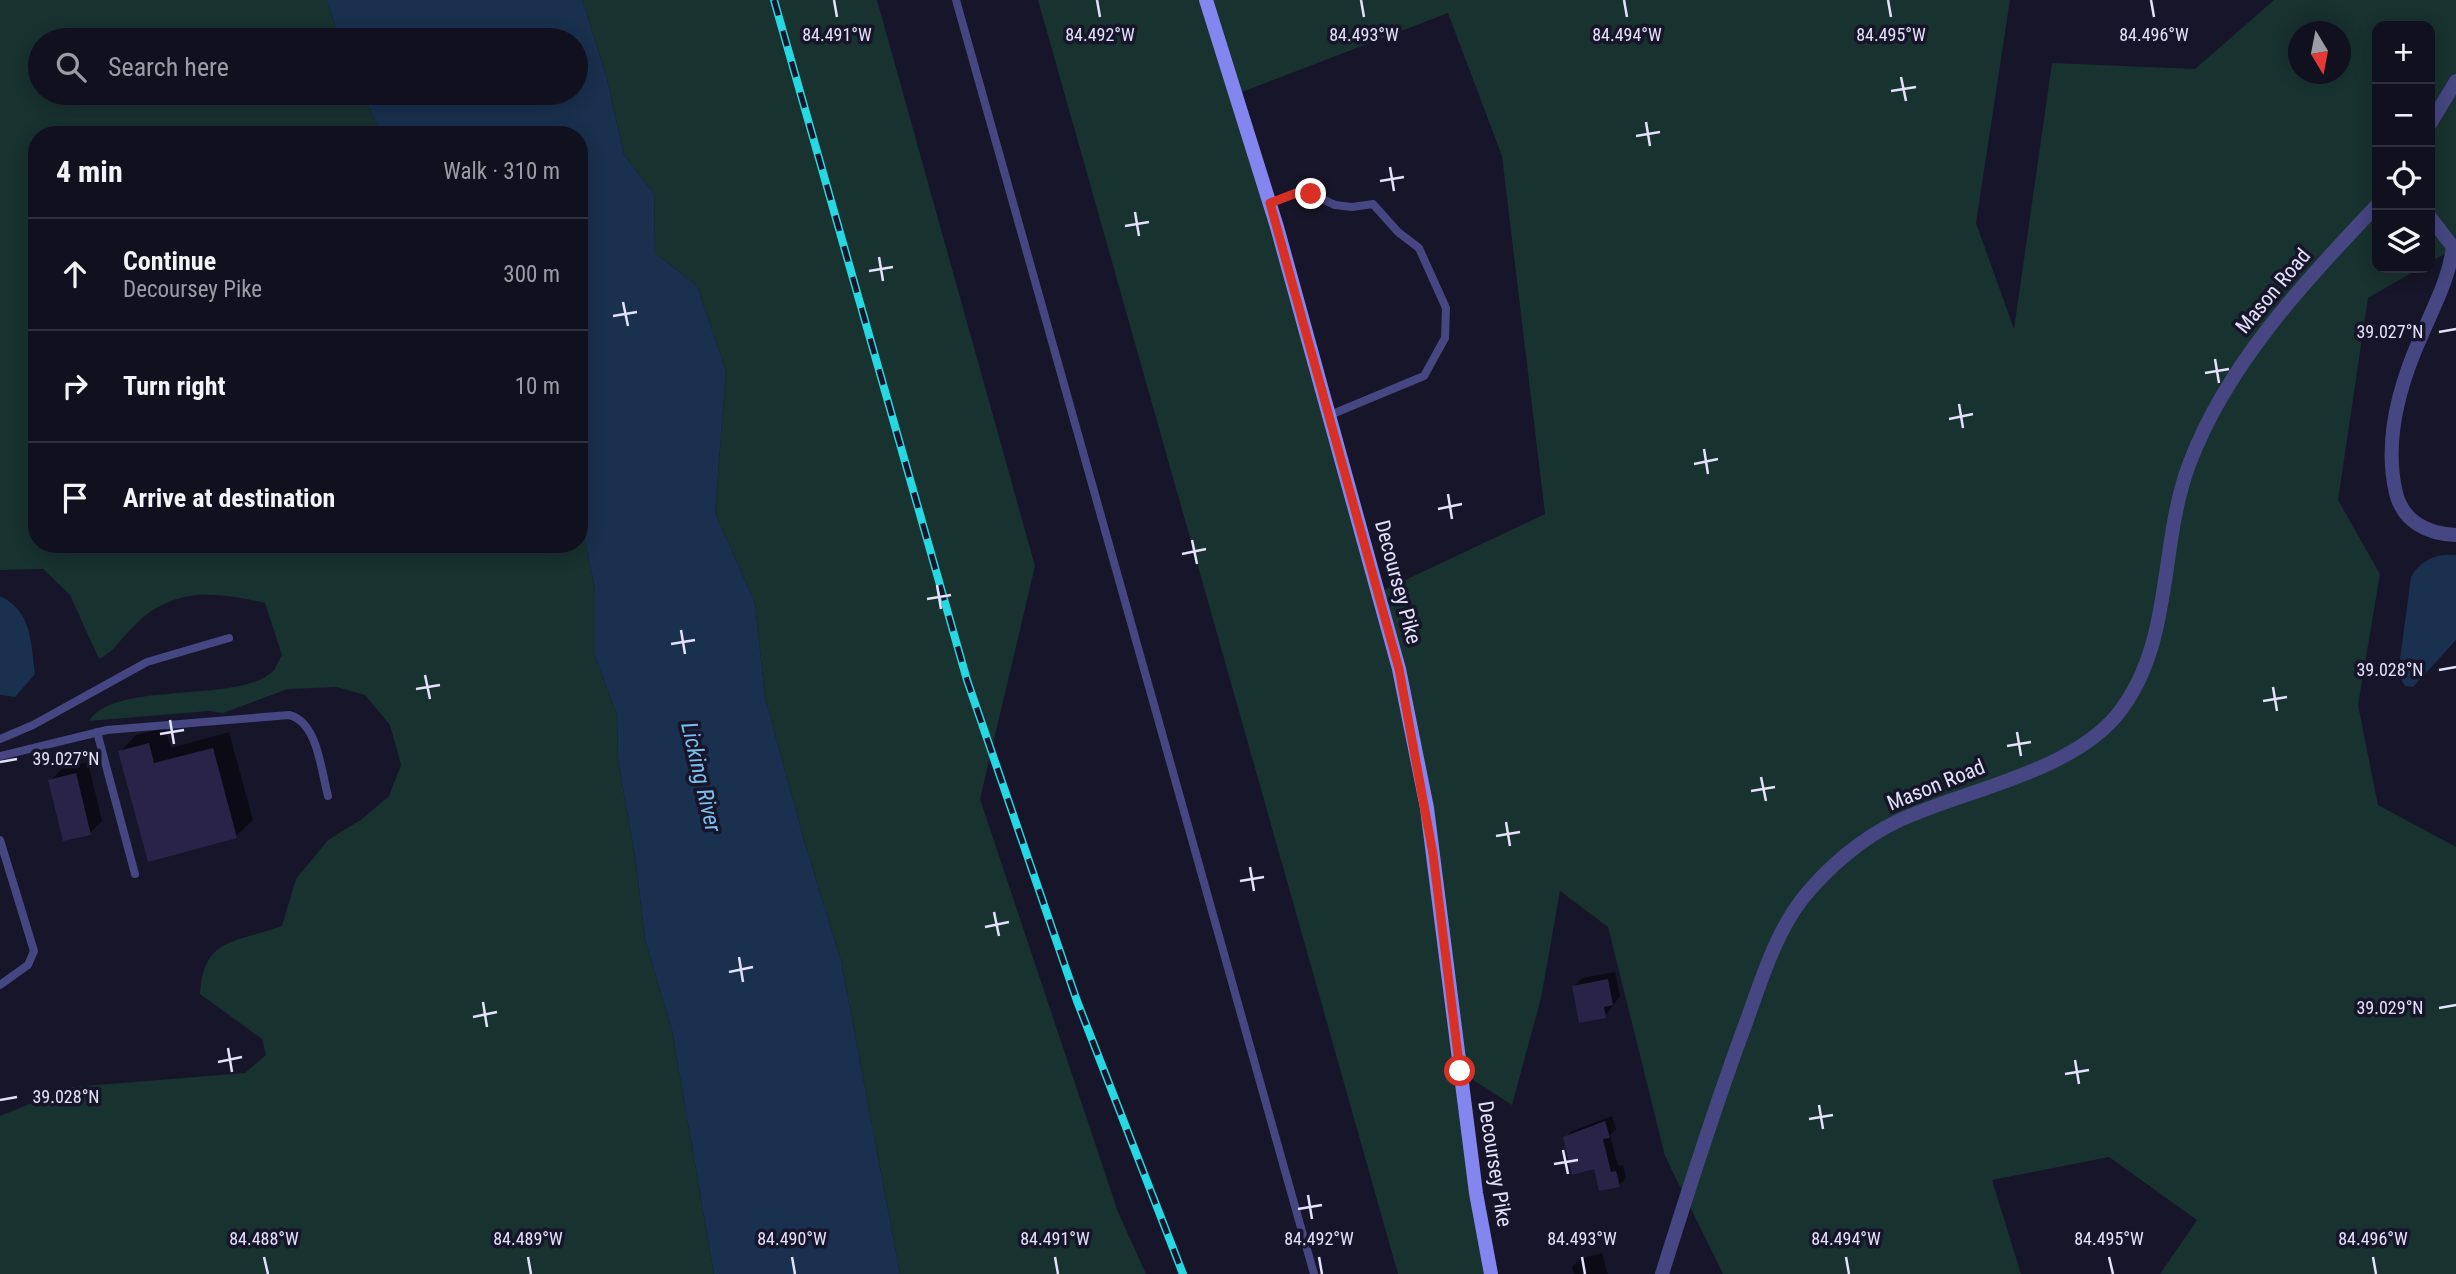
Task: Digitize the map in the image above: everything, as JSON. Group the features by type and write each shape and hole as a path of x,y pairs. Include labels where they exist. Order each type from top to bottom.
{"main road":[{"name":"Decoursey Pike","path":"1206,0 1270,203 1399,669 1426,808 1474,1180 1491,1274"}],"street":[{"path":"2435,116 2456,81"},
{"name":"Mason Road","path":"1662,1274 1709,1126 1765,969 1802,900 1852,850 1896,822 2055,760 2090,739 2116,716 2132,692 2160,622 2173,517 2190,461 2212,416 2261,333 2372,210"},
{"path":"2435,224 2453,247 2450,268 2421,336 2397,406 2392,433 2391,467 2404,512 2427,531 2456,535"}],"lane":[{"path":"956,0 1314,1274"},
{"path":"1270,203 1299,192 1311,194 1335,205 1373,205 1398,232 1419,248 1446,308 1445,338 1424,376 1330,415"},
{"path":"0,739 33,725 102,684 148,662 229,638"},
{"path":"0,756 97,732 216,723 264,716 300,718 309,728 328,796"},
{"path":"97,732 135,874"},
{"path":"0,840 34,951 29,965 0,985"}],"green space":[{"path":"0,0 326,0 336,28 28,28 28,105 368,105 377,126 28,126 28,553 587,553 595,588 595,656 617,715 618,760 636,862 645,940 672,1030 714,1274 0,1274 0,1116 72,1087 245,1073 266,1055 262,1039 200,994 208,961 215,951 225,945 282,926 296,879 328,840 362,819 389,796 401,765 390,725 365,695 337,687 288,689 223,713 209,711 89,721 103,708 125,700 235,687 258,681 274,670 282,655 265,603 212,595 180,598 149,613 99,659 70,595 43,569 0,570"},
{"path":"582,0 877,0 1035,566 980,799 1118,1212 1146,1274 900,1274 841,961 805,844 765,698 755,603 715,513 726,371 697,286 655,253 654,194 624,155 606,75"},
{"path":"1038,0 2010,0 1976,223 2014,329 2052,63 2195,69 2274,0 2456,0 2456,248 2435,259 2435,21 2372,21 2372,273 2411,273 2368,298 2338,500 2380,574 2358,705 2378,805 2456,847 2456,1274 2160,1274 2197,1220 2109,1157 1992,1180 2021,1274 1723,1274 1665,1156 1608,927 1560,891 1541,998 1512,1105 1461,1072 1491,1274 1398,1274","holes":["1448,13 1502,156 1545,514 1380,592 1237,94"]}],"water":[{"name":"Licking River","path":"326,0 582,0 606,75 624,155 654,194 655,253 697,286 726,371 715,513 755,603 765,698 805,844 841,961 900,1274 714,1274 672,1030 645,940 636,862 618,760 617,715 595,656 595,588 587,553 588,126 377,126 368,105 588,105 588,28 336,28"},
{"path":"2442,555 2456,555 2456,640 2413,687 2405,686 2398,674 2411,577 2419,566 2430,559"},
{"path":"0,596 11,602 24,619 32,651 35,674 15,697 0,695"}],"building":[{"path":"149,743 154,763 213,748 237,838 148,862 118,751"},
{"path":"76,773 91,835 63,841 48,780"},
{"path":"1608,979 1613,1005 1604,1007 1606,1018 1579,1023 1572,986"},
{"path":"1605,1121 1610,1138 1603,1139 1611,1172 1616,1171 1620,1187 1599,1191 1594,1169 1572,1175 1563,1137"}],"railway":[{"path":"774,0 967,680 1077,1001 1183,1274"}],"route":[{"path":"1311,194 1299,192 1270,203 1380,592 1399,669 1426,808 1444,923 1460,1071"}]}
